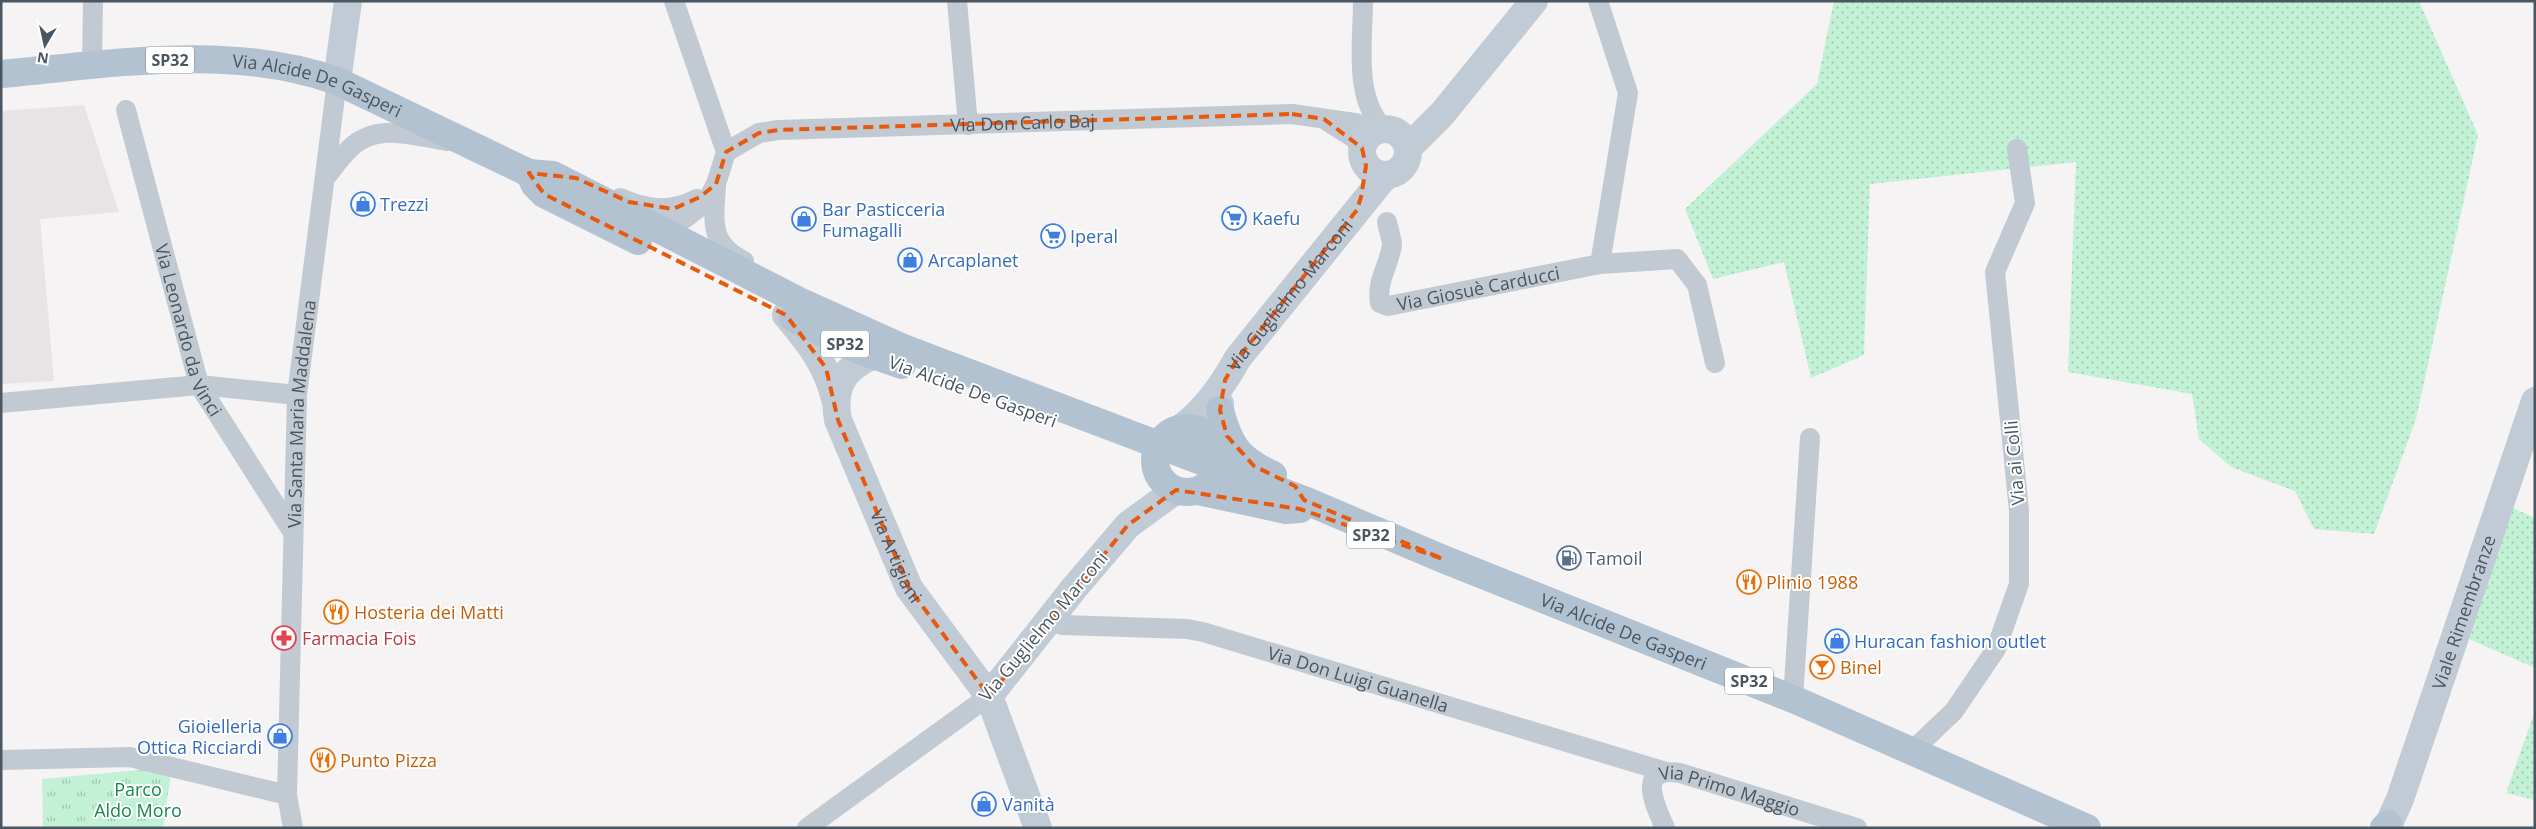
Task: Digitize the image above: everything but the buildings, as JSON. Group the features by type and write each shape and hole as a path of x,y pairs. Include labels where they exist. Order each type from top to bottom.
{"main road":[{"name":"Via Alcide De Gasperi","path":"1,74 186,59 226,60 287,67 314,73 337,81 529,173 535,185 553,187 616,219 650,217 799,301 901,347 1099,423 1164,444 1204,475 1302,505 1443,559 1793,699 2088,828"},
{"name":"Via Alcide De Gasperi","path":"553,187 786,315 874,355 1164,444"},
{"path":"874,355 894,355 1085,422 1099,423"},
{"path":"1220,410 1226,436 1238,452 1254,466 1295,486 1302,505"},
{"path":"1164,444 1160,476 1167,485 1204,475"}],"street":[{"path":"92,66 93,1"},
{"name":"Via Santa Maria Maddalena","path":"293,828 287,795 292,531 297,395 348,1"},
{"path":"650,217 674,223 696,212 706,202 716,184 726,152 674,1"},
{"path":"957,1 968,124"},
{"path":"1363,1 1363,77 1360,106 1375,143"},
{"name":"Via Guglielmo Marconi","path":"1225,380 1238,358 1357,210 1375,143 1442,114 1534,1"},
{"path":"1598,1 1628,93 1600,264"},
{"path":"1363,77 1375,143"},
{"name":"Via Leonardo da Vinci","path":"126,110 199,385 292,531"},
{"name":"Via Don Carlo Baj","path":"726,152 759,133 778,130 1292,114 1324,119 1375,143"},
{"path":"325,178 359,142 378,133 404,134 467,144"},
{"name":"Via ai Colli","path":"1912,751 1954,711 1996,649 2019,584 2019,511 1995,272 2024,203 2018,149"},
{"name":"Via Alcide De Gasperi","path":"716,184 714,218 720,244 736,257 887,331 895,337 901,347"},
{"name":"Via Giosuè Carducci","path":"1387,222 1392,245 1380,279 1378,293 1380,303 1388,306 1600,264 1677,259 1697,285 1715,362"},
{"name":"Via Artigiani","path":"786,315 814,348 826,368 835,400 838,420 909,588 989,696 1038,828"},
{"path":"835,400 840,384 854,365 874,355"},
{"path":"1204,475 1220,410 1225,380"},
{"path":"1164,444 1196,416 1225,380"},
{"path":"1,403 199,385 297,395"},
{"name":"Viale Rimembranze","path":"2387,826 2400,799 2535,401"},
{"path":"1793,699 1810,438"},
{"name":"Via Guglielmo Marconi","path":"808,828 989,696 1048,621 1128,525 1204,475"},
{"name":"Via Don Luigi Guanella","path":"1048,621 1063,625 1187,629 1203,632 1663,771"},
{"path":"1,760 130,757 287,795"},
{"name":"Via Primo Maggio","path":"1665,828 1655,804 1652,784 1655,776 1663,771 1680,773 1857,828"}],"highlighted area":[{"path":"1292,114 1324,119 1362,148 1366,166 1361,197 1357,210 1238,358 1225,380 1220,410 1227,436 1254,466 1295,486 1304,500 1443,559 1300,509 1176,490 1128,525 989,696 909,588 838,420 826,368 786,315 544,194 529,173 576,178 629,202 673,209 700,197 716,184 726,152 759,133 778,130"}],"shaded area":[{"path":"84,105 119,212 40,219 54,381 1,384 1,111"}],"green space":[{"path":"1834,1 2419,1 2478,135 2416,419 2374,534 2314,529 2295,491 2231,467 2199,439 2192,394 2068,372 2076,162 1870,184 1864,355 1811,378 1784,262 1713,279 1685,209 1817,84"},
{"path":"2511,507 2535,518 2535,668 2469,639"},
{"path":"2535,711 2535,800 2506,793"},
{"name":"Parco Aldo Moro","path":"172,767 163,828 43,828 42,779"}],"place":[{"name":"Trezzi","path":"363,204"},
{"name":"Kaefu","path":"1234,218"},
{"name":"Bar Pasticceria Fumagalli","path":"804,219"},
{"name":"Iperal","path":"1053,236"},
{"name":"Arcaplanet","path":"910,260"},
{"name":"Tamoil","path":"1569,558"},
{"name":"Plinio 1988","path":"1749,582"},
{"name":"Hosteria dei Matti","path":"336,612"},
{"name":"Farmacia Fois","path":"284,638"},
{"name":"Huracan fashion outlet","path":"1837,641"},
{"name":"Binel","path":"1822,667"},
{"name":"Gioielleria Ottica Ricciardi","path":"280,736"},
{"name":"Punto Pizza","path":"323,760"},
{"name":"Vanità","path":"984,804"}]}
